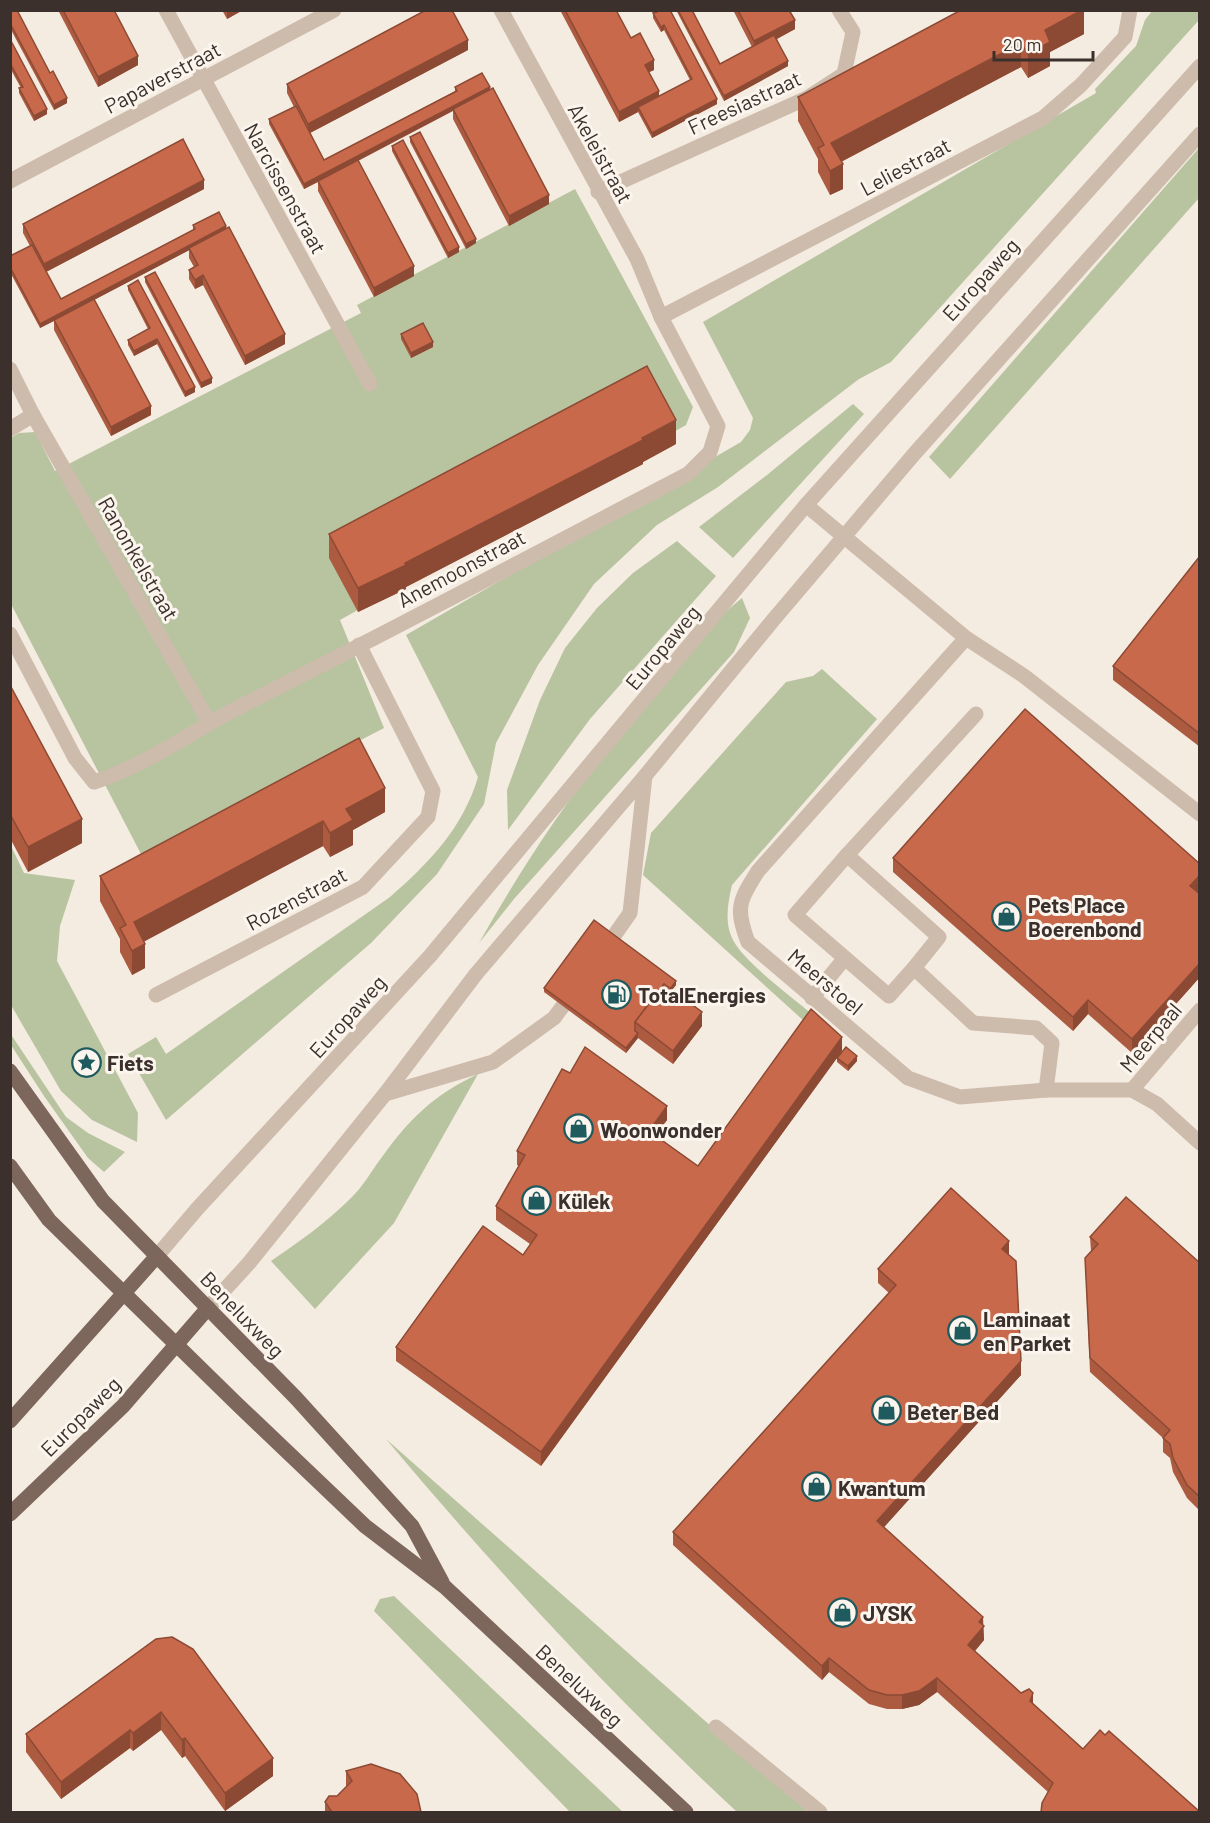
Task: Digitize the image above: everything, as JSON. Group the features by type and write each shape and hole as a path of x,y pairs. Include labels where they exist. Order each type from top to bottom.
{"main road":[{"name":"Beneluxweg","path":"10,1071 103,1201 296,1398 412,1526 445,1587"},
{"name":"Beneluxweg","path":"10,1166 49,1220 365,1526 445,1587 686,1812"},
{"path":"10,1421 157,1256"},
{"name":"Europaweg","path":"10,1514 123,1406 208,1308"}],"street":[{"name":"Narcissenstraat","path":"166,10 370,384"},
{"name":"Papaverstraat","path":"10,181 334,10"},
{"name":"Akeleistraat","path":"501,10 598,192 637,259 662,317"},
{"name":"Freesiastraat","path":"598,192 807,98 844,74 853,32 839,10"},
{"name":"Leliestraat","path":"662,317 1043,118 1081,85 1125,37 1130,10"},
{"name":"Europaweg","path":"157,1256 197,1209 430,956 806,505 1200,66"},
{"path":"208,1308 249,1263 385,1094 476,974 915,453 1200,134"},
{"name":"Anemoonstraat","path":"10,634 75,758 94,782 120,774 209,722 688,474 710,452 718,426 662,317"},
{"name":"Ranonkelstraat","path":"10,369 33,415 209,722"},
{"path":"10,429 33,415"},
{"path":"806,505 844,539 966,638 1024,676 1200,814"},
{"name":"Meerstoel","path":"966,638 758,872 743,895 739,919 748,942 908,1078 960,1097 1046,1090 1132,1090 1157,1104 1200,1143"},
{"name":"Rozenstraat","path":"156,995 363,886 428,817 433,791 359,645"},
{"path":"847,855 939,938 889,996 795,915 847,855 976,714"},
{"path":"596,961 630,913 645,776"},
{"path":"812,998 845,958"},
{"path":"914,968 974,1023 1036,1028 1044,1035 1052,1043 1046,1090"},
{"path":"385,1094 493,1062 554,1018 582,980"},
{"name":"Meerpaal","path":"1132,1090 1200,1010"},
{"path":"716,1727 820,1812"}],"green space":[{"path":"1152,11 1199,11 1199,20 891,362 859,379 718,487 657,525 594,584 538,665 496,743 484,804 437,874 371,943 166,1120 128,1054 156,1037 166,1054 390,897 431,858 454,828 472,795 478,777 406,635 741,442 750,430 753,418 703,322 1096,93 1095,89 1136,46 1145,20"},
{"path":"1199,148 1199,198 950,479 929,457"},
{"path":"575,189 693,407 686,425 340,620 384,728 141,854 11,604 10,438 19,433 35,432 55,471 361,313 357,305"},
{"path":"853,404 864,414 733,558 699,527 767,475"},
{"path":"677,541 716,576 590,719 508,830 507,790 540,700 565,648 597,608 633,573"},
{"path":"742,598 750,618 734,652 514,899 479,943 521,872 591,770 642,705 695,644 722,615"},
{"path":"822,669 877,719 732,885 728,912 728,927 739,949 758,969 812,1014 804,1021 643,875 651,833 786,682 813,676"},
{"path":"11,846 24,873 75,880 60,926 57,961 138,1113 137,1142 92,1120 61,1091 11,1005"},
{"path":"10,1033 66,1117 88,1133 125,1152 104,1172 88,1158 44,1096 11,1045"},
{"path":"478,1074 394,1223 315,1309 271,1261 351,1198 393,1143 424,1108 449,1090"},
{"path":"386,1439 808,1812 737,1812 600,1678 512,1584"},
{"path":"394,1596 623,1812 570,1812 374,1611 380,1599"}],"building":[{"path":"10,10 17,10 50,73 53,71 67,98 54,105 10,23"},
{"path":"63,10 114,10 138,56 98,77"},
{"path":"426,10 452,10 468,40 308,124 287,84"},
{"path":"565,10 616,10 631,38 640,33 654,60 645,65 659,91 619,112"},
{"path":"656,10 670,10 717,99 652,133 638,107 692,79 664,25 661,27 653,13 657,12"},
{"path":"678,10 692,10 720,64 774,35 788,61 724,96"},
{"path":"738,10 789,10 795,20 754,41"},
{"path":"961,10 1082,10 1045,30 1050,42 1028,54 1021,43 831,143 843,164 830,171 818,148 824,145 798,97"},
{"path":"10,39 47,109 34,116 19,88 23,87 10,63"},
{"path":"482,73 490,87 304,184 269,119 296,106 324,160 457,91 455,87"},
{"path":"493,88 549,195 509,216 453,109"},
{"path":"420,132 476,239 466,244 410,137"},
{"path":"183,139 204,180 44,264 23,224"},
{"path":"403,140 459,247 448,253 392,146"},
{"path":"358,160 414,266 374,288 318,181"},
{"path":"219,212 226,226 40,324 10,267 10,256 32,245 61,299 195,229 193,225"},
{"path":"229,227 285,334 245,356 203,275 195,280 189,270 198,265 189,248"},
{"path":"155,272 212,378 201,383 145,277"},
{"path":"138,280 195,387 185,392 157,339 134,351 128,340 150,328 128,286"},
{"path":"94,299 151,406 111,427 54,320"},
{"path":"423,323 433,342 411,353 401,334"},
{"path":"647,366 676,420 642,438 643,440 358,588 329,534"},
{"path":"1200,556 1200,734 1113,666"},
{"path":"10,685 82,819 28,847 10,814"},
{"path":"1025,709 1200,864 1200,875 1190,886 1200,894 1200,963 1132,1039 1088,1000 1073,1017 893,858"},
{"path":"359,738 385,788 346,809 353,820 330,833 323,821 134,922 145,944 132,951 120,928 126,925 100,876"},
{"path":"594,920 676,981 670,989 664,984 635,1022 635,1031 638,1033 626,1048 544,988"},
{"path":"664,984 702,1012 673,1051 635,1022"},
{"path":"811,1009 842,1037 541,1452 396,1347 483,1226 523,1255 537,1235 496,1206 525,1155 517,1151 562,1069 570,1073 585,1047 667,1106 649,1131 698,1166"},
{"path":"846,1047 857,1056 848,1066 837,1058"},
{"path":"951,1188 1009,1241 1002,1249 1016,1261 1021,1361 877,1521 983,1617 979,1622 984,1626 968,1645 1021,1693 1029,1689 1033,1693 1030,1701 1083,1749 1100,1730 1105,1735 1109,1731 1200,1812 1041,1812 1042,1803 1053,1783 937,1678 919,1691 902,1695 887,1695 869,1690 829,1658 822,1666 673,1532 896,1285 878,1269"},
{"path":"1126,1197 1200,1263 1200,1497 1187,1485 1173,1458 1170,1444 1163,1438 1170,1430 1090,1358 1085,1258 1098,1244 1090,1237"},
{"path":"172,1637 193,1649 273,1758 225,1793 185,1738 182,1740 161,1712 133,1733 130,1730 61,1782 26,1734 156,1639"},
{"path":"371,1764 400,1774 417,1794 421,1812 332,1812 325,1802 329,1796 337,1796 352,1781 346,1771"}],"place":[{"name":"Pets Place Boerenbond","path":"1007,916"},
{"name":"TotalEnergies","path":"617,994"},
{"name":"Fiets","path":"86,1062"},
{"name":"Woonwonder","path":"579,1129"},
{"name":"Külek","path":"537,1200"},
{"name":"Laminaat en Parket","path":"962,1330"},
{"name":"Beter Bed","path":"886,1411"},
{"name":"Kwantum","path":"817,1487"},
{"name":"JYSK","path":"842,1612"}]}
